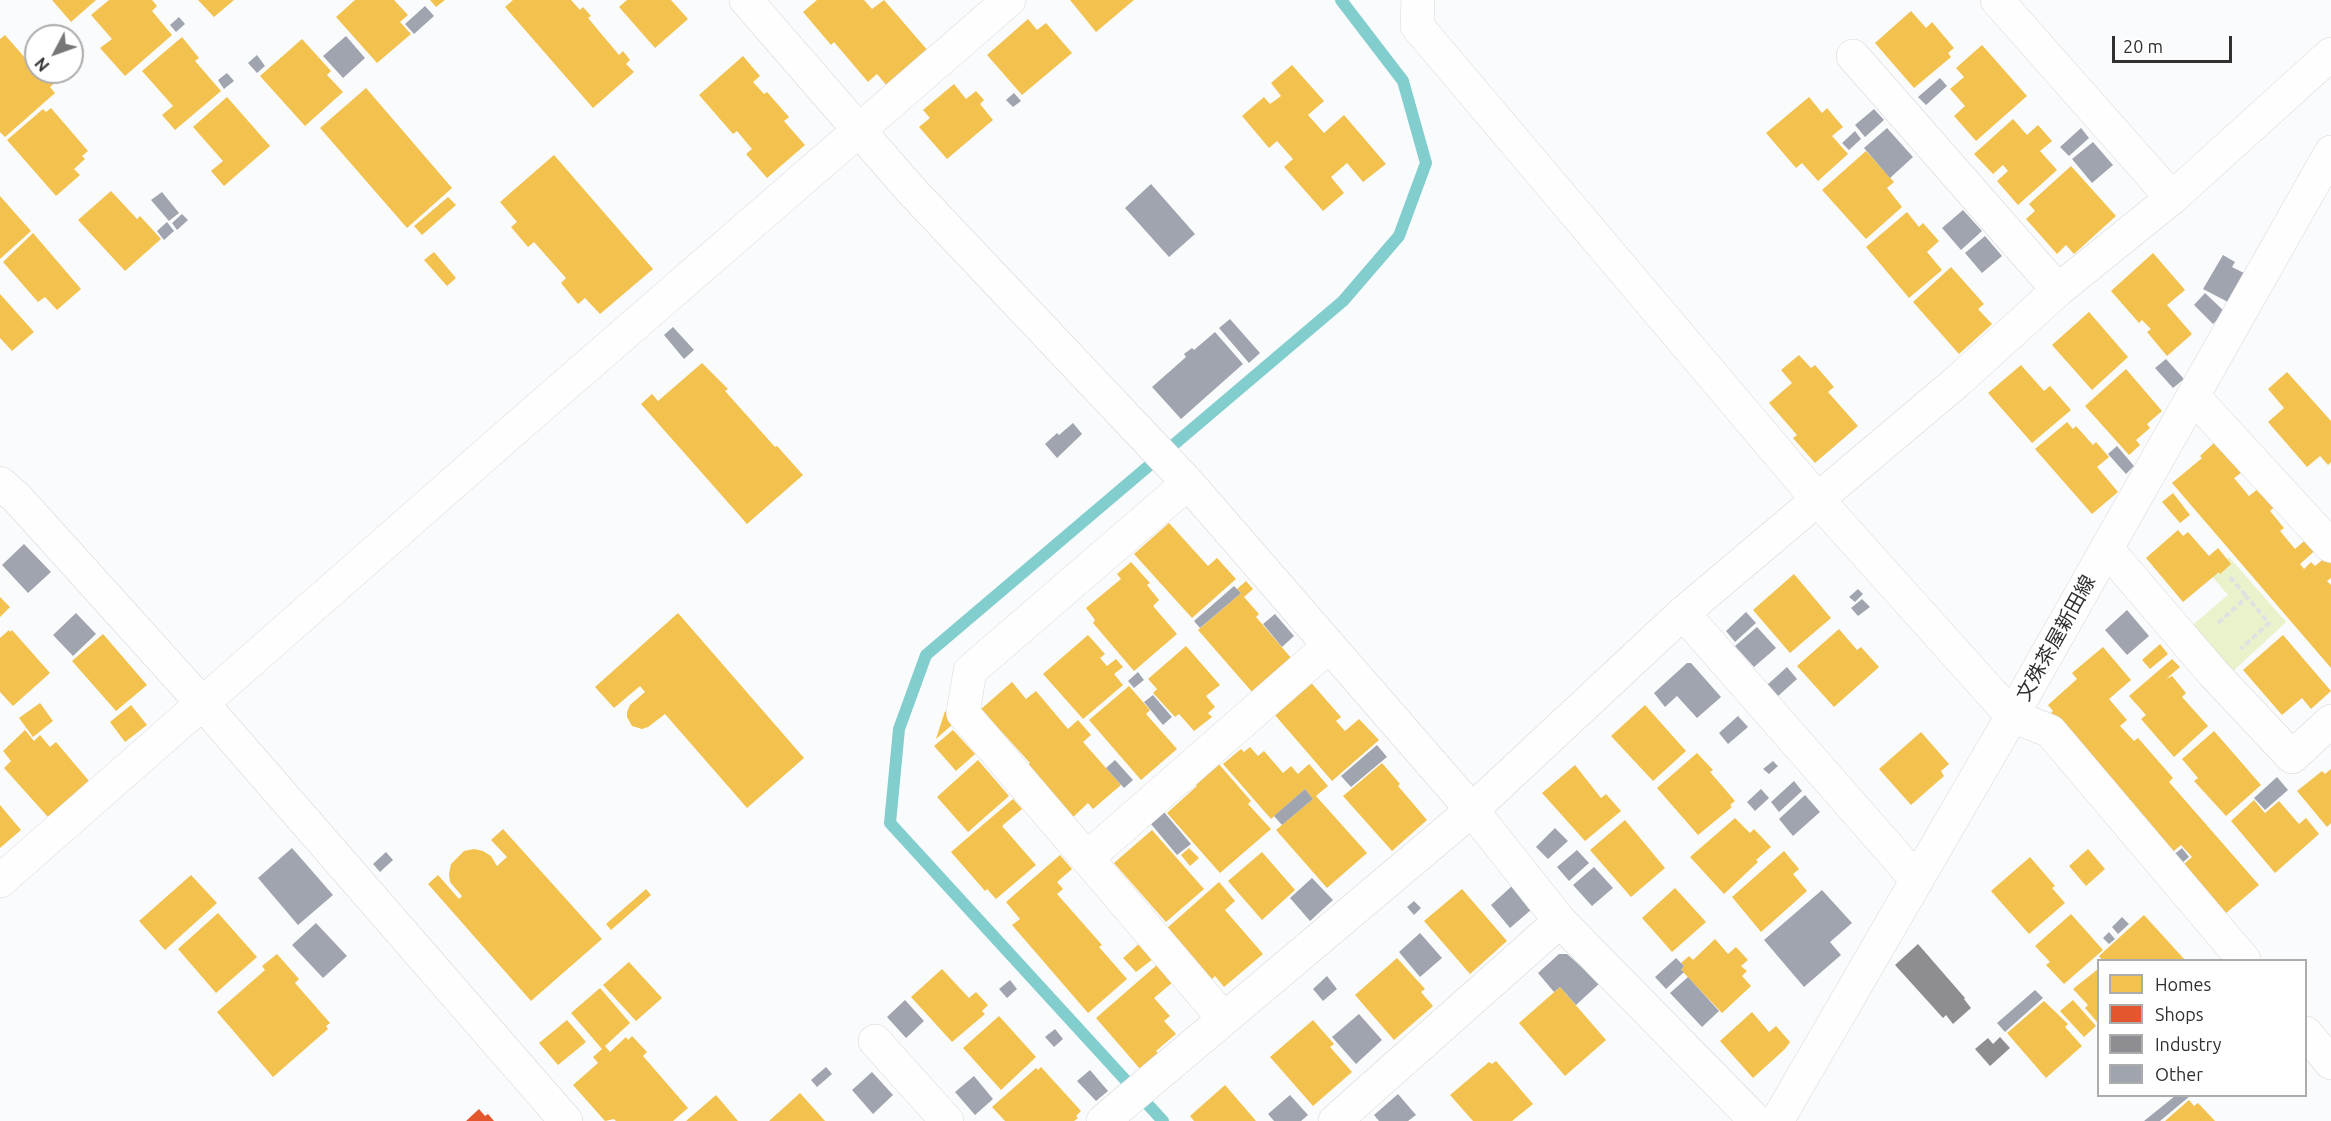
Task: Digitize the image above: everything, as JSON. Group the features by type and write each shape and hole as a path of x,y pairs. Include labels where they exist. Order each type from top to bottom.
{"street":[{"path":"746,0 910,189 1188,483 1472,810 1560,921 1756,1121"},
{"path":"0,881 525,420 1009,0"},
{"path":"1418,0 1417,26 1818,500 2012,716 2050,731 2243,959"},
{"path":"1997,0 2172,198"},
{"path":"1103,1121 1472,810 1683,613 1959,380 2058,290 2172,198 2331,54"},
{"path":"1853,56 2058,290"},
{"name":"文殊茶屋新田線","path":"1777,1121 2012,716 2331,152"},
{"path":"2193,396 2331,546"},
{"path":"1188,483 970,671 963,713 1224,1019"},
{"path":"6,496 203,704 567,1121"},
{"path":"2107,549 2213,673 2292,757 2331,721"},
{"path":"1683,613 1917,880"},
{"path":"1087,858 1329,646"},
{"path":"1335,1121 1560,921"},
{"path":"2307,1034 2331,1063"},
{"path":"875,1041 946,1121"}],"path":[{"path":"2213,673 2270,623 2230,577"},
{"path":"2192,648 2247,597"}],"green space":[{"path":"2229,557 2286,622 2230,674 2189,628 2228,595 2211,575"}],"building: Homes":[{"path":"52,0 96,0 71,22"},
{"path":"109,0 152,0 157,6 152,11 172,35 125,76 100,48 112,39 91,15"},
{"path":"198,0 234,0 214,17"},
{"path":"355,0 394,0 408,15 400,22 411,34 377,63 336,17"},
{"path":"430,0 445,0 436,7"},
{"path":"513,0 571,0 580,10 583,7 591,16 588,18 619,55 623,51 630,60 626,64 634,72 593,108 505,7"},
{"path":"627,0 671,0 688,19 655,48 619,7"},
{"path":"817,0 864,0 872,9 884,0 929,52 888,87 877,74 868,82 834,42 831,45 803,12"},
{"path":"1070,0 1134,0 1096,32"},
{"path":"1911,11 1926,28 1932,22 1954,48 1948,53 1951,57 1914,88 1875,43"},
{"path":"1028,19 1037,30 1046,23 1072,53 1022,95 987,55"},
{"path":"5,35 24,57 24,84 53,84 50,87 55,93 5,137 0,132 0,39"},
{"path":"182,37 199,58 195,61 221,91 175,130 162,115 173,106 142,71"},
{"path":"302,39 331,71 327,75 343,92 305,126 260,76"},
{"path":"1982,45 2027,96 1976,141 1954,116 1965,106 1950,89 1964,77 1956,68"},
{"path":"743,56 760,76 753,82 764,94 767,92 789,117 784,121 805,145 767,178 746,154 752,149 737,131 733,134 699,95"},
{"path":"1292,65 1324,101 1308,115 1324,133 1344,115 1386,164 1363,182 1347,163 1331,177 1344,193 1323,211 1284,167 1293,159 1277,141 1269,148 1242,116 1264,97 1270,104 1281,96 1271,83"},
{"path":"954,84 966,99 976,91 984,100 980,104 993,120 947,159 919,127 930,118 923,110"},
{"path":"366,88 452,188 407,228 320,128"},
{"path":"227,97 270,146 224,186 211,171 223,161 193,127"},
{"path":"1809,97 1822,113 1827,108 1843,127 1832,136 1848,154 1818,181 1802,163 1796,168 1766,133"},
{"path":"51,108 88,151 82,156 85,159 74,169 80,175 56,196 7,140 43,109 46,112"},
{"path":"2013,119 2027,135 2038,125 2052,141 2040,151 2057,170 2018,205 1997,181 2008,171 2003,165 1993,174 1974,154"},
{"path":"1866,151 1894,182 1887,188 1902,207 1866,239 1822,190"},
{"path":"554,155 653,269 600,314 585,298 578,304 561,283 566,278 534,242 528,247 511,227 517,222 500,202"},
{"path":"2071,166 2116,216 2074,254 2066,245 2057,254 2026,219 2035,211 2029,204"},
{"path":"111,191 137,219 140,216 161,239 125,271 78,220"},
{"path":"0,196 31,231 0,259"},
{"path":"448,197 456,205 422,235 414,226"},
{"path":"1907,212 1919,227 1923,223 1939,241 1927,252 1942,270 1909,298 1866,247"},
{"path":"33,233 81,289 57,310 45,297 38,302 3,262"},
{"path":"434,252 456,278 447,286 424,260"},
{"path":"2153,253 2185,290 2167,305 2192,334 2167,356 2147,332 2151,329 2142,320 2139,323 2111,291"},
{"path":"1951,267 1984,304 1978,309 1992,324 1959,354 1913,302"},
{"path":"0,294 34,332 12,351 0,338"},
{"path":"2089,312 2128,357 2092,390 2052,345"},
{"path":"1799,355 1811,368 1815,365 1834,387 1828,392 1858,426 1815,463 1793,438 1797,435 1769,403 1792,383 1781,370"},
{"path":"702,363 728,389 725,391 775,447 777,446 803,475 747,524 641,404 652,394 658,401"},
{"path":"2021,365 2044,391 2050,386 2071,410 2032,443 1988,393"},
{"path":"2126,369 2162,411 2147,424 2150,428 2136,440 2140,445 2129,455 2085,406"},
{"path":"2287,372 2331,421 2331,462 2328,465 2320,456 2307,467 2268,422 2284,408 2268,389"},
{"path":"2067,422 2073,429 2076,426 2093,445 2096,442 2109,457 2097,467 2118,492 2092,514 2035,449"},
{"path":"2215,442 2241,473 2234,478 2249,496 2264,484 2280,502 2270,511 2284,528 2280,531 2295,549 2310,536 2319,547 2300,564 2304,569 2311,562 2315,566 2326,557 2331,564 2331,578 2327,581 2331,585 2331,668 2172,483 2202,458 2200,456"},
{"path":"2173,493 2190,515 2180,523 2162,502"},
{"path":"1169,523 1208,566 1217,558 1236,579 1192,618 1134,554"},
{"path":"2178,530 2183,536 2188,532 2209,556 2218,548 2231,564 2183,602 2146,558"},
{"path":"1131,562 1150,583 1147,585 1159,600 1153,606 1177,634 1134,671 1093,623 1095,620 1086,608 1121,579 1117,574"},
{"path":"1794,574 1831,618 1790,653 1753,610"},
{"path":"1246,581 1253,589 1244,597 1259,614 1256,617 1292,659 1253,693 1198,630 1241,593 1237,589"},
{"path":"0,597 10,607 0,617"},
{"path":"678,613 804,758 747,808 665,714 648,727 642,729 632,726 627,712 630,705 645,692 640,686 614,708 595,687"},
{"path":"1839,629 1857,650 1861,647 1879,667 1834,707 1797,666"},
{"path":"9,630 10,632 12,630 50,673 13,706 0,692 0,638"},
{"path":"103,634 147,685 116,711 72,661"},
{"path":"1088,635 1105,654 1100,658 1107,666 1116,659 1123,667 1114,674 1123,685 1083,719 1043,674"},
{"path":"2283,635 2331,691 2311,709 2302,698 2282,715 2243,670"},
{"path":"2160,644 2168,654 2150,669 2142,660"},
{"path":"1186,646 1220,685 1206,696 1215,707 1208,713 1212,717 1194,731 1179,714 1175,717 1153,693 1157,689 1148,679"},
{"path":"2103,647 2131,680 2109,699 2127,720 2120,726 2134,741 2138,738 2173,778 2169,782 2259,885 2219,919 2177,870 2192,857 2181,845 2169,855 2051,713 2053,711 2048,705 2077,679 2072,673"},
{"path":"2172,659 2180,667 2166,679 2172,676 2186,693 2182,697 2208,726 2174,757 2141,719 2146,715 2129,696"},
{"path":"1307,678 1341,717 1336,721 1345,731 1359,719 1379,740 1332,781 1274,714"},
{"path":"1012,682 1026,699 1036,691 1068,729 1078,720 1091,735 1083,742 1121,785 1093,809 1088,803 1071,819 1026,766 1030,763 981,709"},
{"path":"1129,686 1150,710 1146,714 1177,749 1141,780 1089,720"},
{"path":"40,703 53,721 33,737 19,718"},
{"path":"131,705 147,725 125,742 110,722"},
{"path":"1645,705 1686,751 1653,781 1611,736"},
{"path":"945,711 954,723 936,739"},
{"path":"25,730 34,741 40,735 50,747 56,742 89,781 48,817 4,768 11,761 3,751"},
{"path":"953,730 975,754 956,771 934,746"},
{"path":"2214,731 2261,785 2226,816 2194,781 2198,778 2182,759"},
{"path":"1921,732 1949,764 1941,771 1944,776 1911,805 1879,769"},
{"path":"1250,747 1258,756 1264,751 1283,773 1291,766 1298,774 1309,764 1328,786 1316,796 1367,853 1327,888 1276,830 1313,799 1305,789 1271,819 1223,764 1241,749 1244,752"},
{"path":"1697,753 1713,770 1710,772 1735,801 1730,805 1732,807 1698,835 1657,788"},
{"path":"978,760 1009,796 968,832 937,797"},
{"path":"1217,762 1251,801 1248,804 1271,829 1220,873 1167,813 1197,786 1193,782"},
{"path":"1382,763 1427,820 1392,851 1343,796"},
{"path":"1575,765 1601,798 1606,794 1621,811 1585,841 1542,793"},
{"path":"2331,769 2331,823 2327,827 2297,791 2322,771 2325,774"},
{"path":"1013,799 1022,809 1002,826 1036,865 996,899 987,889 985,891 951,852"},
{"path":"2254,800 2265,813 2279,801 2299,824 2306,818 2319,834 2275,873 2231,821"},
{"path":"0,805 21,830 0,848"},
{"path":"1735,818 1750,833 1754,829 1771,847 1724,894 1690,857"},
{"path":"1625,820 1665,868 1631,897 1590,850"},
{"path":"503,829 602,939 531,1001 428,884 438,875 459,899 462,896 450,882 451,864 464,851 474,849 491,856 497,866 507,857 491,840"},
{"path":"1152,830 1204,889 1166,922 1114,863"},
{"path":"1189,848 1199,858 1190,866 1181,855"},
{"path":"2088,849 2105,869 2086,886 2069,866"},
{"path":"1784,851 1799,869 1793,874 1807,891 1761,932 1732,897"},
{"path":"1262,852 1295,890 1262,920 1228,881"},
{"path":"1060,855 1072,869 1057,882 1063,889 1057,894 1102,945 1099,947 1127,979 1088,1013 1012,925 1020,919 1006,902"},
{"path":"2030,857 2055,886 2052,888 2065,903 2029,934 1991,891"},
{"path":"191,875 217,903 165,950 139,921"},
{"path":"1219,882 1235,901 1225,910 1263,954 1224,987 1215,976 1211,980 1166,929"},
{"path":"1675,888 1706,922 1672,952 1642,918"},
{"path":"646,889 651,895 611,930 606,924"},
{"path":"1462,889 1507,941 1470,974 1424,921"},
{"path":"218,913 257,957 216,993 178,949"},
{"path":"2071,914 2103,950 2064,984 2046,965 2050,962 2035,946"},
{"path":"2144,915 2184,959 2101,959 2099,956"},
{"path":"1715,939 1728,954 1736,947 1748,960 1741,966 1747,971 1742,976 1751,986 1722,1013 1681,970 1684,966 1681,963 1689,956 1693,960"},
{"path":"1140,943 1153,959 1136,972 1123,958"},
{"path":"277,954 299,979 295,983 330,1023 326,1026 328,1029 273,1077 217,1012 265,970 262,966"},
{"path":"1397,958 1425,989 1421,992 1433,1006 1394,1040 1355,995"},
{"path":"629,962 662,998 636,1021 603,985"},
{"path":"1158,964 1173,982 1154,998 1170,1016 1164,1021 1176,1034 1156,1051 1159,1054 1141,1070 1096,1018"},
{"path":"942,969 969,998 976,992 988,1005 982,1011 985,1014 952,1042 911,997"},
{"path":"2097,970 2097,1022 2085,1008 2088,1005 2073,989"},
{"path":"1560,987 1606,1040 1565,1076 1519,1023"},
{"path":"600,988 630,1023 605,1046 610,1052 626,1037 628,1040 632,1036 647,1052 643,1056 688,1108 673,1121 616,1121 614,1119 605,1121 573,1085 598,1063 593,1057 602,1049 571,1013"},
{"path":"2073,1000 2096,1026 2084,1037 2060,1011"},
{"path":"2044,1001 2068,1024 2065,1027 2082,1046 2046,1078 2007,1033"},
{"path":"1752,1012 1769,1032 1776,1026 1790,1042 1753,1078 1720,1041"},
{"path":"999,1016 1036,1057 1001,1090 963,1048"},
{"path":"567,1020 586,1042 558,1065 539,1043"},
{"path":"1313,1020 1334,1044 1330,1047 1352,1072 1313,1106 1270,1057"},
{"path":"1496,1061 1533,1104 1512,1121 1473,1121 1450,1095 1489,1062 1492,1064"},
{"path":"1041,1067 1081,1111 1076,1116 1078,1118 1074,1121 1005,1121 992,1107 1036,1068 1038,1070"},
{"path":"1225,1085 1256,1121 1194,1121 1190,1116"},
{"path":"800,1093 825,1121 769,1121"},
{"path":"716,1095 738,1121 686,1121"},
{"path":"2189,1100 2194,1106 2198,1103 2215,1121 2165,1121"}],"building: Shops":[{"path":"479,1109 485,1116 488,1114 494,1121 466,1121"}],"building: Industry":[{"path":"1918,944 1971,1008 1953,1024 1946,1015 1943,1018 1895,965"},
{"path":"2000,1037 2010,1048 1990,1066 1975,1049 1988,1038 1993,1044"}],"building: Other":[{"path":"425,6 434,16 414,34 405,24"},
{"path":"179,17 185,24 176,32 170,25"},
{"path":"346,36 365,58 343,78 323,56"},
{"path":"257,55 265,66 257,73 248,63"},
{"path":"227,73 234,81 224,89 218,80"},
{"path":"1940,78 1947,86 1926,105 1918,97"},
{"path":"1014,93 1021,101 1013,107 1006,100"},
{"path":"1874,109 1884,120 1865,137 1855,125"},
{"path":"1887,128 1913,157 1890,178 1864,148"},
{"path":"2081,128 2089,138 2069,156 2060,147"},
{"path":"1855,131 1861,139 1849,150 1842,143"},
{"path":"2093,142 2113,165 2092,183 2072,159"},
{"path":"1151,184 1195,234 1169,257 1125,208"},
{"path":"162,192 179,213 169,221 151,200"},
{"path":"1963,210 1982,231 1961,250 1942,228"},
{"path":"182,214 188,220 177,230 172,223"},
{"path":"167,222 174,231 164,240 157,231"},
{"path":"1985,236 2002,256 1982,273 1965,253"},
{"path":"2223,255 2235,262 2232,267 2244,273 2228,302 2203,289"},
{"path":"2205,293 2225,312 2213,324 2194,305"},
{"path":"1230,319 1260,353 1249,363 1219,328"},
{"path":"673,327 694,350 684,359 664,335"},
{"path":"1215,332 1243,364 1181,419 1152,387 1186,357 1184,354 1192,348 1194,350"},
{"path":"2166,359 2184,379 2173,388 2155,368"},
{"path":"1073,423 1082,434 1057,458 1045,444"},
{"path":"2117,446 2134,466 2126,474 2108,454"},
{"path":"24,544 51,572 28,593 2,565"},
{"path":"1234,586 1241,593 1200,628 1194,621"},
{"path":"1858,589 1863,594 1855,602 1849,597"},
{"path":"1862,599 1870,607 1858,616 1851,608"},
{"path":"2127,610 2149,636 2127,655 2105,630"},
{"path":"1746,612 1756,623 1735,642 1726,631"},
{"path":"76,613 96,634 73,656 53,635"},
{"path":"1275,614 1294,636 1282,647 1263,624"},
{"path":"1757,627 1776,648 1754,667 1735,646"},
{"path":"1687,663 1691,663 1721,697 1697,718 1677,696 1665,707 1654,693"},
{"path":"1787,667 1797,679 1777,697 1767,685"},
{"path":"1138,672 1144,680 1134,688 1128,681"},
{"path":"1153,695 1172,717 1163,725 1144,702"},
{"path":"1738,716 1748,727 1728,744 1719,733"},
{"path":"1377,745 1387,757 1351,787 1341,776"},
{"path":"1115,760 1133,780 1124,788 1106,768"},
{"path":"1773,761 1778,766 1769,774 1763,769"},
{"path":"2277,777 2288,790 2265,810 2254,798"},
{"path":"1794,781 1802,791 1779,812 1771,802"},
{"path":"1305,789 1313,799 1282,825 1274,816"},
{"path":"1761,789 1769,798 1755,811 1747,802"},
{"path":"1805,795 1820,812 1793,836 1779,819"},
{"path":"1164,812 1191,844 1177,855 1151,824"},
{"path":"1555,828 1568,841 1548,859 1536,847"},
{"path":"292,848 333,895 298,925 258,878"},
{"path":"2182,848 2189,857 2174,870 2166,861"},
{"path":"1577,850 1589,863 1569,881 1557,867"},
{"path":"386,852 393,860 380,872 373,864"},
{"path":"1594,867 1613,888 1592,906 1573,885"},
{"path":"1312,878 1333,900 1310,921 1290,898"},
{"path":"1512,886 1532,909 1510,928 1491,905"},
{"path":"1822,890 1852,923 1830,942 1841,955 1804,987 1764,940"},
{"path":"1414,901 1421,908 1414,915 1407,907"},
{"path":"2122,917 2129,924 2118,934 2112,927"},
{"path":"316,923 347,956 323,978 292,945"},
{"path":"2109,932 2115,939 2109,944 2103,938"},
{"path":"1420,933 1442,958 1420,977 1399,952"},
{"path":"1559,954 1567,954 1600,983 1576,1005 1560,987 1554,992 1538,973"},
{"path":"1676,958 1684,966 1681,970 1684,972 1666,989 1655,977"},
{"path":"1327,976 1337,989 1323,1001 1313,989"},
{"path":"1688,977 1719,1011 1702,1027 1670,993"},
{"path":"1010,980 1017,989 1007,998 999,989"},
{"path":"2035,990 2043,998 2005,1032 1997,1023"},
{"path":"905,1000 924,1021 906,1038 887,1017"},
{"path":"1359,1014 1382,1040 1356,1064 1332,1037"},
{"path":"1055,1029 1063,1039 1054,1047 1045,1037"},
{"path":"826,1067 832,1074 817,1087 811,1080"},
{"path":"1090,1070 1108,1091 1096,1101 1077,1081"},
{"path":"872,1072 893,1095 873,1114 852,1090"},
{"path":"974,1076 993,1099 975,1115 955,1092"},
{"path":"1398,1094 1416,1115 1408,1121 1379,1121 1374,1115"},
{"path":"1290,1095 1308,1115 1301,1121 1274,1121 1268,1114"},
{"path":"2174,1097 2189,1097 2160,1121 2144,1121"}],"waterway":[{"path":"1163,1121 890,823 899,729 926,655 1343,301 1399,236 1426,163 1403,81 1341,0"}]}
